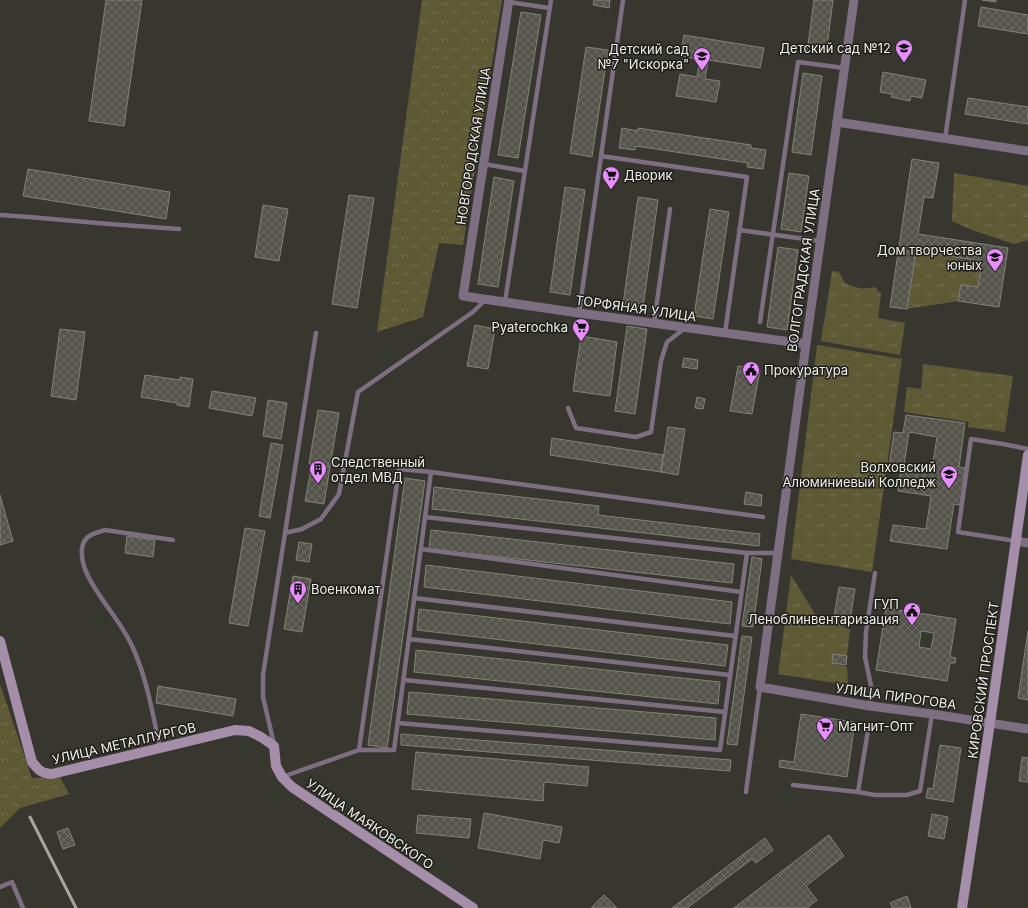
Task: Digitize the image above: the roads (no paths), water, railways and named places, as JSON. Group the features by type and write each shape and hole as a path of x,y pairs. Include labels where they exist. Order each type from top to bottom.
{"street":[{"name":"ВОЛГОГРАДСКАЯ УЛИЦА","path":"760,687 777,553 854,0"},
{"name":"НОВГОРОДСКАЯ УЛИЦА","path":"463,296 509,1"},
{"path":"837,122 1028,151"},
{"name":"ТОРФЯНАЯ УЛИЦА","path":"463,296 806,344"},
{"name":"КИРОВСКИЙ ПРОСПЕКТ","path":"962,908 1028,455"},
{"path":"1016,541 1028,543"},
{"name":"УЛИЦА МЕТАЛЛУРГОВ","path":"0,641 32,762 38,770 44,774 52,774 234,730 249,731 274,746"},
{"name":"УЛИЦА ПИРОГОВА","path":"760,687 870,706 1028,729"},
{"name":"УЛИЦА МАЯКОВСКОГО","path":"274,746 276,766 282,777 292,787 473,908"}],"lane":[{"path":"505,302 551,0"},
{"path":"579,313 623,0"},
{"path":"945,139 965,0"},
{"path":"509,1 549,8"},
{"path":"760,322 798,62 844,68"},
{"path":"601,156 747,176 725,333"},
{"path":"484,164 525,171"},
{"path":"654,323 670,209"},
{"path":"0,215 179,229"},
{"path":"739,230 820,241"},
{"path":"285,533 302,529 321,519 339,494 358,392 473,312 486,299"},
{"path":"568,408 576,428 636,438 651,432 661,361 667,342 685,328"},
{"path":"274,746 263,697 263,675 316,333"},
{"path":"1016,541 958,532 971,439 1028,449"},
{"path":"359,750 399,469 431,472 763,517"},
{"path":"282,777 359,750 394,750 431,472"},
{"path":"425,517 747,553 777,553"},
{"path":"160,748 144,675 133,648 87,575 82,556 82,543 87,537 96,532 105,530 173,540"},
{"path":"421,549 741,592"},
{"path":"398,723 720,750 747,553"},
{"path":"870,706 871,686 865,657 866,632 874,573"},
{"path":"414,598 735,636"},
{"path":"409,639 730,675"},
{"path":"404,680 725,712"},
{"path":"746,792 760,687"},
{"path":"794,785 875,795 907,795 920,791 932,714"},
{"path":"858,792 869,724"},
{"path":"0,887 12,882 23,908"}],"railway":[{"path":"30,817 76,908"}],"place":[{"name":"Детский cад №12","path":"904,63"},
{"name":"Детский cад №7 \"Искорка\"","path":"702,71"},
{"name":"Дворик","path":"611,190"},
{"name":"Дом творчества юных","path":"995,272"},
{"name":"Pyaterochka","path":"581,342"},
{"name":"Прокуратура","path":"751,385"},
{"name":"Следственный отдел МВД","path":"318,484"},
{"name":"Волховский Алюминиевый Колледж","path":"949,489"},
{"name":"Военкомат","path":"298,604"},
{"name":"ГУП Леноблинвентаризация","path":"912,626"},
{"name":"Магнит-Опт","path":"825,741"}]}
